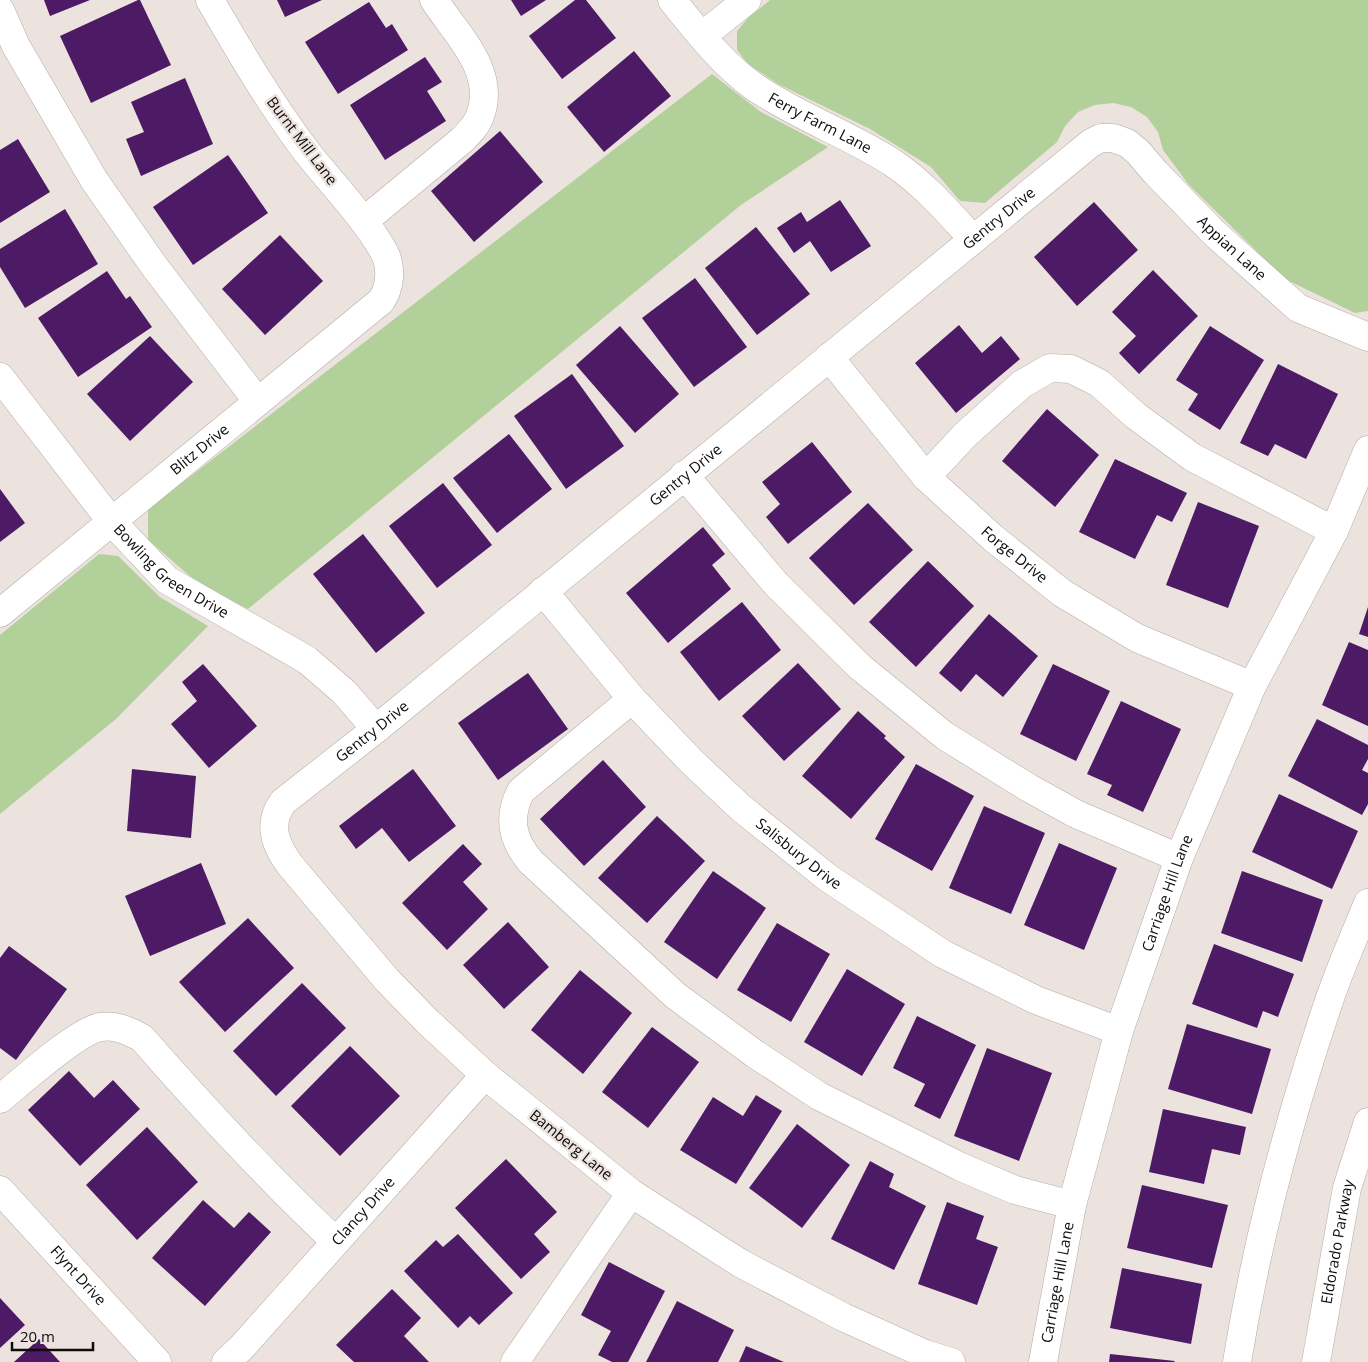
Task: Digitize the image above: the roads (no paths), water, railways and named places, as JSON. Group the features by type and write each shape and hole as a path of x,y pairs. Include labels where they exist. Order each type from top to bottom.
{"street":[{"name":"Burnt Mill Lane","path":"210,0 253,75 301,143 364,221 385,253 389,268 389,281"},
{"path":"364,221 462,140 480,116 484,93 484,79 481,71 434,0"},
{"name":"Ferry Farm Lane","path":"672,0 702,36 731,66 755,87 894,164 931,193 973,239"},
{"path":"702,36 747,0"},
{"path":"0,10 16,46 94,180 154,266 258,402"},
{"name":"Gentry Drive","path":"274,827 276,811 283,802 376,729 542,591 1091,143 1101,138 1113,138"},
{"name":"Appian Lane","path":"1113,138 1127,143 1138,152 1214,233 1298,308 1368,336"},
{"name":"Blitz Drive","path":"0,613 381,301 386,294 389,281"},
{"name":"Forge Drive","path":"828,357 926,477 992,538 1062,593 1137,638 1252,686"},
{"path":"926,477 965,435 1022,384 1050,368 1071,369 1099,384 1136,416 1192,457 1334,531"},
{"name":"Bowling Green Drive","path":"0,377 111,522 167,580 307,660 344,692 376,729"},
{"name":"Carriage Hill Lane","path":"1043,1362 1072,1205 1118,1031 1179,858 1252,686 1334,531 1368,450"},
{"path":"684,475 776,584 860,666 945,736 1029,788 1076,814 1179,858"},
{"name":"Salisbury Drive","path":"542,591 632,699 690,760 741,808 828,878 943,954 1036,1000 1118,1031"},
{"path":"632,699 521,791 515,802 513,827 516,839 526,857 676,996 754,1054 820,1096 961,1167 1015,1190 1072,1205"},
{"name":"Bamberg Lane","path":"274,827 275,837 284,856 387,980 484,1075 631,1193 740,1263 923,1358 951,1362"},
{"path":"1237,1362 1258,1246 1291,1122 1329,1000 1368,902"},
{"path":"0,1099 84,1033 102,1027 120,1028 131,1032 142,1038 280,1190 336,1242"},
{"name":"Clancy Drive","path":"233,1355 484,1075"},
{"name":"Eldorado Parkway","path":"1316,1362 1347,1188 1368,1122"},
{"name":"Flynt Drive","path":"0,1190 157,1362"},
{"path":"521,1360 631,1193"}]}
